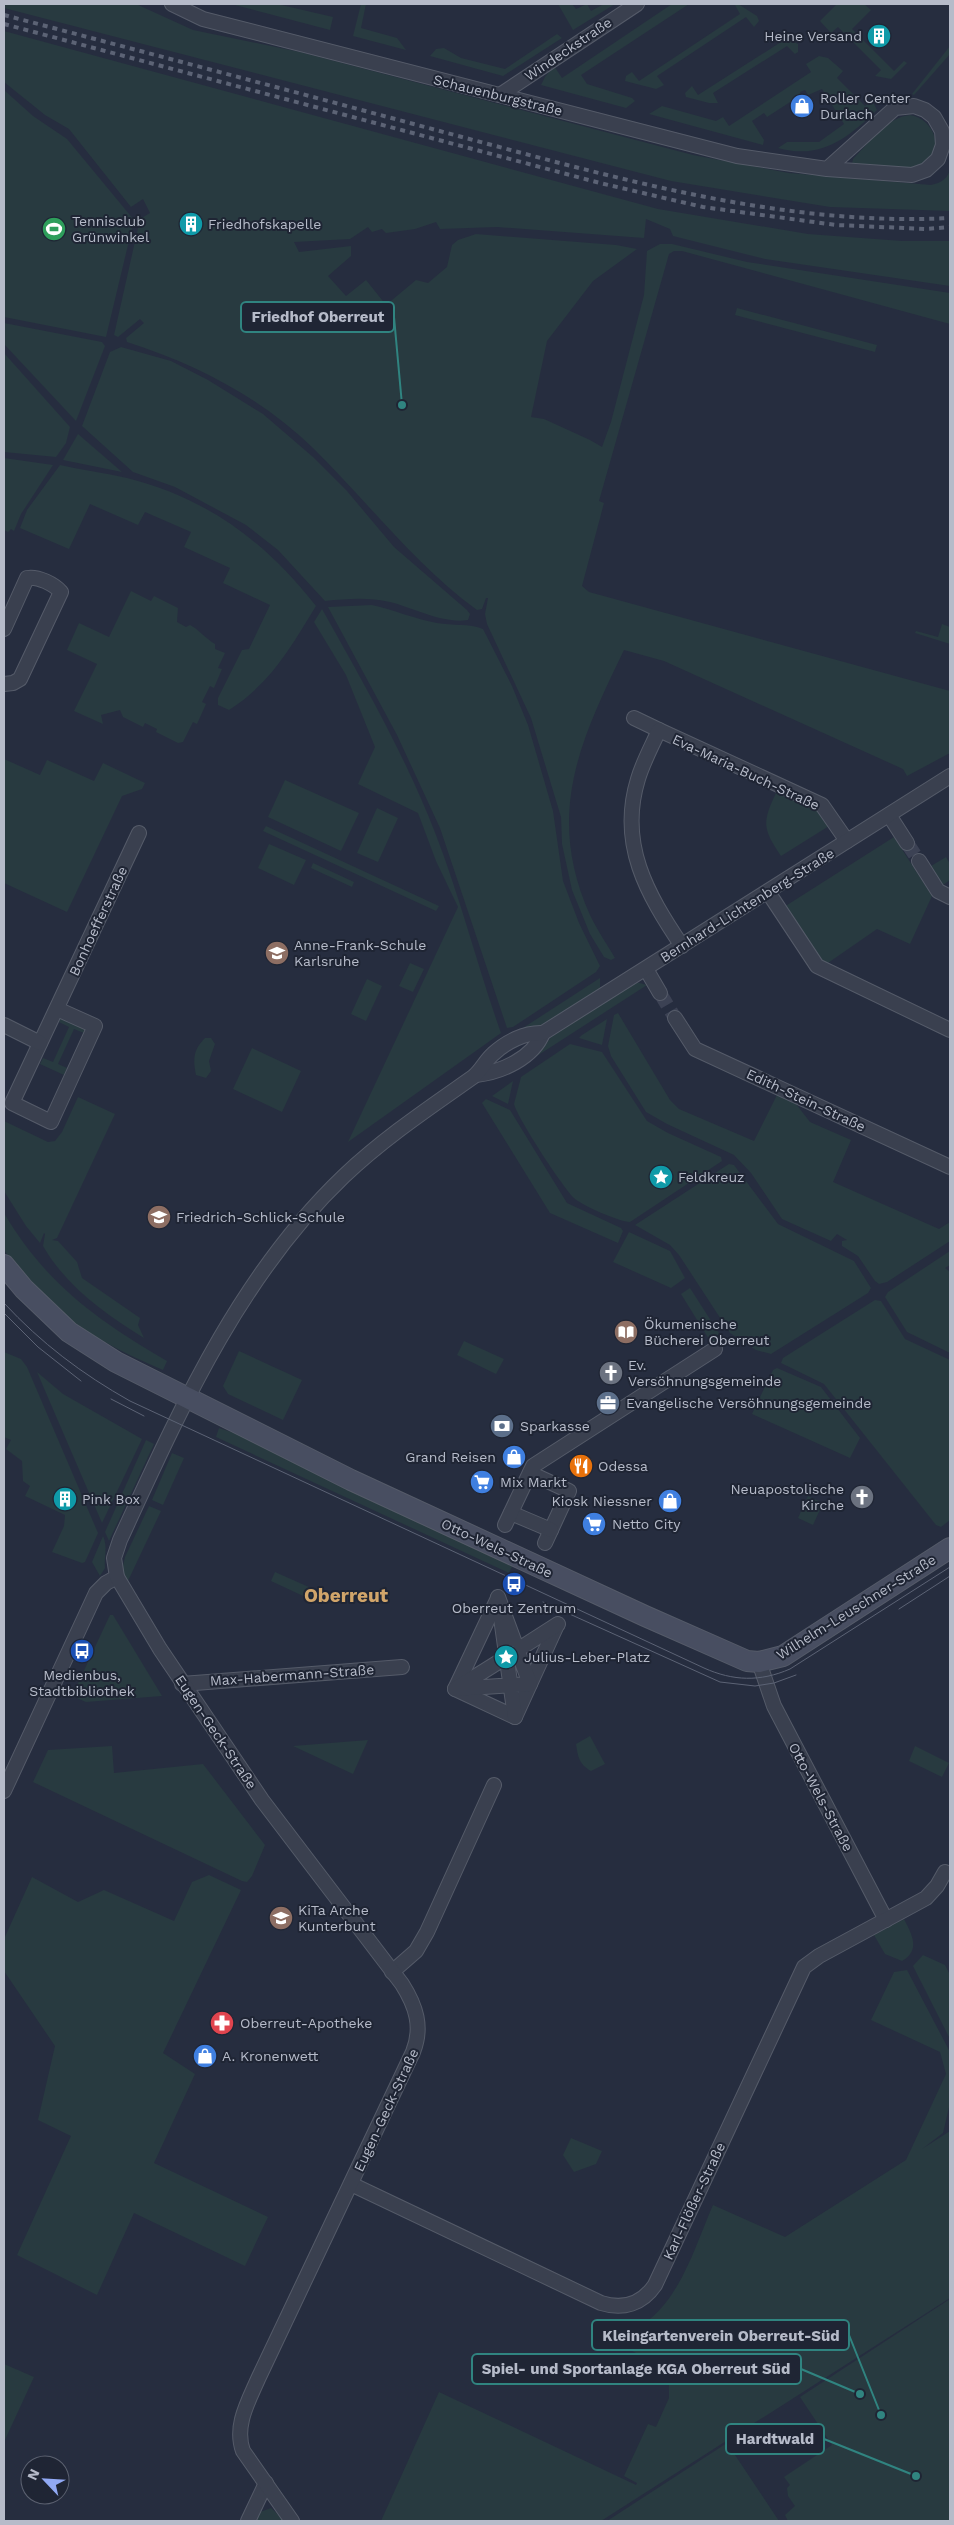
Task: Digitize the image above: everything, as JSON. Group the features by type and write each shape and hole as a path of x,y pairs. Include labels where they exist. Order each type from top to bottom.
{"street":[{"name":"Schauenburgstraße","path":"172,4 203,19 737,156 828,169 912,174 926,170 938,159 943,145 942,131 934,117 925,110 914,106 895,108 828,169"},
{"name":"Windeckstraße","path":"500,95 637,4"},
{"path":"4,629 27,578 34,577 57,587 61,592 20,679 13,683 4,684"},
{"name":"Eva-Maria-Buch-Straße","path":"634,718 822,806 847,842"},
{"name":"Eva-Maria-Buch-Straße","path":"659,730 638,779 632,813 632,832 640,874 660,914 682,946"},
{"name":"Bernhard-Lichtenberg-Straße","path":"114,1558 162,1447 236,1308 315,1207 375,1148 421,1112 476,1075 493,1054 518,1038 533,1032 544,1033 950,776"},
{"path":"890,815 908,843"},
{"name":"Bonhoefferstraße","path":"57,1009 96,1026 51,1122 12,1103 139,833"},
{"path":"918,861 936,888 950,897"},
{"path":"768,892 816,966 950,1030"},
{"path":"646,969 660,993"},
{"name":"Edith-Stein-Straße","path":"675,1018 695,1049 950,1166"},
{"path":"4,1025 40,1043"},
{"name":"Otto-Wels-Straße","path":"4,1264 35,1300 69,1332 116,1362 351,1480 736,1657 759,1662 774,1706 886,1920"},
{"path":"536,1473 508,1519 548,1537 569,1491 558,1482 536,1473 533,1466 715,1349"},
{"name":"Wilhelm-Leuschner-Straße","path":"759,1662 783,1656 950,1548"},
{"name":"Eugen-Geck-Straße","path":"114,1558 117,1577 182,1684 262,1800 392,1972 414,2004 418,2025 417,2043 352,2184 258,2379 242,2420 239,2434 243,2451 292,2521"},
{"path":"4,1791 96,1593 106,1583 117,1577"},
{"path":"455,1689 498,1597 512,1654 530,1684"},
{"path":"455,1689 558,1624 515,1717"},
{"path":"512,1654 510,1686 515,1717"},
{"name":"Max-Habermann-Straße","path":"182,1684 402,1668"},
{"path":"455,1689 530,1684"},
{"path":"455,1689 515,1717"},
{"path":"392,1972 416,1951 424,1938 494,1784"},
{"name":"Karl-Flößer-Straße","path":"352,2184 601,2303 621,2307 636,2303 645,2297 656,2285 801,1972 819,1956 926,1898 937,1886 945,1872"},
{"path":"248,2521 266,2483"}],"shaded area":[{"path":"4,4 136,4 193,30 300,52 693,155 789,173 931,185 944,180 950,168 950,211 830,207 671,181 4,8"},
{"path":"231,4 277,4 333,17 330,30"},
{"path":"361,4 366,4 361,28 397,38 406,50 353,36"},
{"path":"558,4 572,4 576,9 587,4 591,11 604,4 615,4 573,30"},
{"path":"672,4 689,4 581,75 587,84 632,98 635,101 626,108 541,85 554,66 562,78"},
{"path":"738,4 757,16 759,21 754,27 746,17 657,76 664,85 656,89 625,81 626,76 632,72 639,81 740,14 735,5"},
{"path":"837,4 864,4 871,10 852,29 894,71 904,61 907,63 891,79 875,76 881,70 838,27 831,33 820,21"},
{"path":"4,31 658,209 808,234 902,241 950,241 950,286 765,259 673,236 670,229 646,219 644,238 497,227 440,229 436,222 415,229 386,233 382,229 372,232 368,227 350,239 294,242 299,252 351,246 351,256 328,276 346,296 366,280 386,305 416,280 428,283 447,267 452,245 458,240 476,234 616,245 637,249 593,281 547,341 531,417 544,419 602,447 611,422 644,295 647,251 660,244 672,244 747,262 950,293 950,324 682,251 674,251 669,254 599,501 604,503 582,586 589,592 950,691 950,753 907,776 903,769 664,661 624,650 608,683 582,747 569,811 570,844 577,878 590,915 615,958 611,960 604,957 590,934 572,890 562,844 561,817 531,718 487,624 485,614 488,598 486,598 482,609 477,610 454,592 412,553 313,448 271,413 226,384 202,372 127,342 126,338 144,323 140,319 118,337 114,335 140,219 150,213 143,199 131,207 69,129 45,115 4,82"},
{"path":"775,33 798,44 798,52 795,54 787,46 713,93 718,103 709,103 686,97 685,93 692,86 698,95 781,42"},
{"path":"557,34 562,38 503,76 430,56 436,49 444,48 461,58 505,69"},
{"path":"950,46 950,54 914,95 912,94"},
{"path":"819,56 828,58 843,71 837,78 865,106 872,100 877,110 844,137 821,149 793,151 778,148 787,142 819,142 844,124 822,89 808,95 805,90 800,92 801,95 767,117 764,113 752,121 764,140 763,145 649,114 662,106 716,121 723,117 729,126 811,72 806,64"},
{"path":"4,90 33,116 67,139 134,220 106,337 4,317"},
{"path":"910,115 926,123 935,137 934,153 929,160 921,165 907,168 852,164 853,159 886,126 894,120"},
{"path":"737,308 877,345 875,352 735,315"},
{"path":"4,323 102,342 105,346 76,421 4,344"},
{"path":"121,347 171,361 208,380 263,414 313,457 347,491 394,547 467,610 470,614 468,620 458,621 439,618 382,600 325,601 278,550 246,525 175,487 133,472 82,426 110,352"},
{"path":"4,353 70,427 66,443 56,457 4,452"},
{"path":"78,434 122,472 63,460"},
{"path":"4,458 53,465 21,514 14,531 11,529 8,532 4,530"},
{"path":"60,465 127,478 183,497 209,510 233,526 277,562 316,606 279,663 257,688 244,699 229,710 218,705 218,698 242,650 249,649 270,605 223,583 230,568 184,547 191,532 145,512 138,525 90,504 69,549 20,528 27,510"},
{"path":"131,591 151,601 154,596 178,608 177,622 186,627 190,625 215,644 215,649 225,653 218,668 222,669 214,688 210,686 202,702 206,704 197,724 193,722 183,742 178,743 156,732 157,729 145,723 143,727 123,717 120,710 101,715 103,724 74,711 97,664 67,650 79,623 109,637"},
{"path":"372,605 429,621 483,629 512,686 528,725 553,811 563,881 579,923 600,966 596,972 513,1027 507,1028 440,828 397,735 328,607"},
{"path":"322,609 383,720 424,806 453,884 501,1033 348,1142 458,907 436,861 418,813 358,784 375,747 346,675 314,622"},
{"path":"942,624 950,627 950,644 915,633 916,631 938,637"},
{"path":"4,759 40,775 47,760 94,781 103,763 145,783 142,789 122,796 67,912 4,883"},
{"path":"285,780 359,813 341,851 268,817"},
{"path":"777,791 819,812 829,826 781,856 770,838 766,825 769,810"},
{"path":"377,808 398,818 378,862 357,853"},
{"path":"266,826 439,906 436,911 263,831"},
{"path":"894,837 932,896 910,944 877,929 825,965 817,959 784,907"},
{"path":"269,844 306,860 294,885 258,868"},
{"path":"946,857 950,864 950,880 943,885 931,866"},
{"path":"313,863 354,882 352,887 311,868"},
{"path":"410,963 424,969 413,992 399,986"},
{"path":"600,978 600,989 546,1025 509,1037"},
{"path":"367,979 382,986 366,1021 351,1014"},
{"path":"636,982 647,985 526,1063 525,1061 542,1050 551,1037"},
{"path":"618,1013 670,1100 679,1109 754,1141 777,1095 796,1104 810,1122 851,1140 833,1182 939,1229 950,1222 950,1241 887,1282 879,1284 858,1256 842,1246 842,1241 847,1240 837,1234 831,1241 782,1219 751,1173 734,1155 667,1124 646,1112 611,1056 608,1046 614,1015"},
{"path":"62,1016 87,1027 84,1033 74,1029 58,1064 67,1068 64,1075 40,1064 43,1058 53,1062 69,1027 59,1022"},
{"path":"607,1019 602,1045 579,1038 582,1035"},
{"path":"205,1038 211,1038 215,1044 209,1061 211,1071 206,1078 196,1075 194,1064 196,1051"},
{"path":"570,1044 602,1052 647,1121 668,1133 721,1157 722,1161 630,1222 601,1213 574,1198 541,1152 514,1104 521,1077"},
{"path":"252,1048 301,1071 282,1112 233,1089"},
{"path":"513,1081 508,1104 492,1096"},
{"path":"78,1097 115,1114 57,1238 52,1240 58,1241 77,1262 82,1278 140,1318 138,1325 144,1338 87,1298 63,1274 43,1246 45,1234 40,1243 26,1226 4,1191 4,1121 48,1142 55,1141 62,1132"},
{"path":"486,1099 510,1110 567,1203 621,1228 623,1231 618,1243 550,1213 482,1103"},
{"path":"729,1164 734,1165 778,1224 854,1261 871,1288 868,1293 771,1354 756,1350 730,1333 679,1255 670,1245 635,1225"},
{"path":"4,1213 37,1260 56,1280 96,1315 167,1361 163,1370 94,1336 37,1291 4,1250"},
{"path":"629,1232 670,1251 685,1278 671,1288 613,1262"},
{"path":"950,1251 950,1265 945,1268 950,1272 950,1353 907,1332 885,1297 888,1292"},
{"path":"690,1288 722,1338 712,1344 681,1294"},
{"path":"875,1300 881,1301 905,1339 950,1360 950,1520 941,1527 936,1525 824,1384 781,1363 783,1358"},
{"path":"464,1341 504,1359 496,1374 457,1355"},
{"path":"239,1351 302,1380 283,1420 228,1394 223,1386"},
{"path":"4,1352 21,1359 27,1367 98,1533 85,1562 82,1563 52,1552 64,1526 65,1515 25,1496 30,1486 23,1481 22,1461 6,1449 11,1440 4,1437"},
{"path":"777,1368 821,1387 860,1438 850,1458 752,1414 773,1370"},
{"path":"37,1372 63,1394 142,1439 102,1523"},
{"path":"219,1428 240,1435 514,1562 509,1573 216,1437"},
{"path":"146,1440 154,1444 109,1541 105,1532"},
{"path":"172,1453 184,1458 163,1505 152,1500"},
{"path":"808,1496 823,1503 813,1525 798,1518"},
{"path":"149,1506 161,1511 127,1583 122,1570 125,1557"},
{"path":"103,1536 106,1548 105,1568 100,1576 92,1562"},
{"path":"275,1572 320,1592 316,1602 271,1581"},
{"path":"110,1615 113,1615 162,1696 86,1702 72,1696"},
{"path":"590,1736 605,1764 591,1771 580,1760 576,1744"},
{"path":"368,1740 353,1774 293,1746"},
{"path":"112,1746 114,1773 203,1764 265,1845 252,1876 247,1882 33,1782 48,1750"},
{"path":"915,1746 949,1763 942,1777 909,1761"},
{"path":"209,1875 241,1890 163,2053 195,2074 154,2163 268,2217 245,2266 134,2213 97,2295 17,2255 71,2136 38,2120 55,2046 4,1971 4,1939 32,1877 78,1902 104,1890 174,1921 192,1882"},
{"path":"904,1919 912,1936 913,1947 908,1957 902,1961 885,1954 874,1935"},
{"path":"923,1955 945,1965 950,1975 950,2039 913,1966"},
{"path":"907,1970 950,2052 950,2103 943,2133 922,2149 950,2131 950,2298 601,2521 381,2521 439,2392 636,2485 637,2483 624,2476 648,2424 656,2427 669,2398 669,2379 656,2363 630,2350 626,2338 627,2332 644,2323 659,2311 671,2295 691,2259 713,2205 785,2237 906,2160 946,2074 940,2052 871,2020 894,1972"},
{"path":"571,2138 602,2151 596,2164 574,2172 563,2155"},
{"path":"950,2299 950,2521 788,2521 785,2515 795,2506 788,2496 787,2488 790,2485 784,2477 832,2445 800,2397"},
{"path":"4,2364 34,2377 4,2442"},
{"path":"727,2443 779,2521 607,2521"},
{"path":"271,2508 285,2521 256,2521 260,2512"}],"tunnel":[{"path":"907,843 919,861"},
{"path":"660,993 675,1018"}],"tram line":[{"path":"4,1303 18,1318 63,1357 95,1380 130,1401 704,1668 725,1675 757,1678 790,1669 950,1567"},
{"path":"4,1313 38,1347 81,1381"},
{"path":"111,1399 144,1416"},
{"path":"899,1609 950,1576"},
{"path":"543,1602 720,1682 755,1686 774,1683 796,1675"}],"railway":[{"path":"4,15 570,166 696,195 823,215 887,219 950,218"},
{"path":"4,24 600,183 703,207 836,225 926,229 950,227"}],"place":[{"name":"Heine Versand","path":"879,36"},
{"name":"Roller Center Durlach","path":"802,106"},
{"name":"Friedhofskapelle","path":"191,224"},
{"name":"Tennisclub Grünwinkel","path":"54,229"},
{"name":"Friedhof Oberreut","path":"402,405"},
{"name":"Anne-Frank-Schule Karlsruhe","path":"277,953"},
{"name":"Feldkreuz","path":"661,1177"},
{"name":"Friedrich-Schlick-Schule","path":"159,1217"},
{"name":"Ökumenische Bücherei Oberreut","path":"626,1332"},
{"name":"Ev. Versöhnungsgemeinde","path":"611,1373"},
{"name":"Evangelische Versöhnungsgemeinde","path":"608,1403"},
{"name":"Sparkasse","path":"502,1426"},
{"name":"Grand Reisen","path":"514,1457"},
{"name":"Odessa","path":"581,1466"},
{"name":"Mix Markt","path":"482,1482"},
{"name":"Neuapostolische Kirche","path":"862,1497"},
{"name":"Pink Box","path":"65,1499"},
{"name":"Kiosk Niessner","path":"670,1501"},
{"name":"Netto City","path":"594,1524"},
{"name":"Oberreut Zentrum","path":"514,1584"},
{"name":"Medienbus, Stadtbibliothek","path":"82,1651"},
{"name":"Julius-Leber-Platz","path":"506,1657"},
{"name":"KiTa Arche Kunterbunt","path":"281,1918"},
{"name":"Oberreut-Apotheke","path":"222,2023"},
{"name":"A. Kronenwett","path":"205,2056"},
{"name":"Spiel- und Sportanlage KGA Oberreut Süd","path":"860,2394"},
{"name":"Kleingartenverein Oberreut-Süd","path":"881,2415"},
{"name":"Hardtwald","path":"916,2476"}],"district":[{"name":"Oberreut","path":"346,1595"}]}
